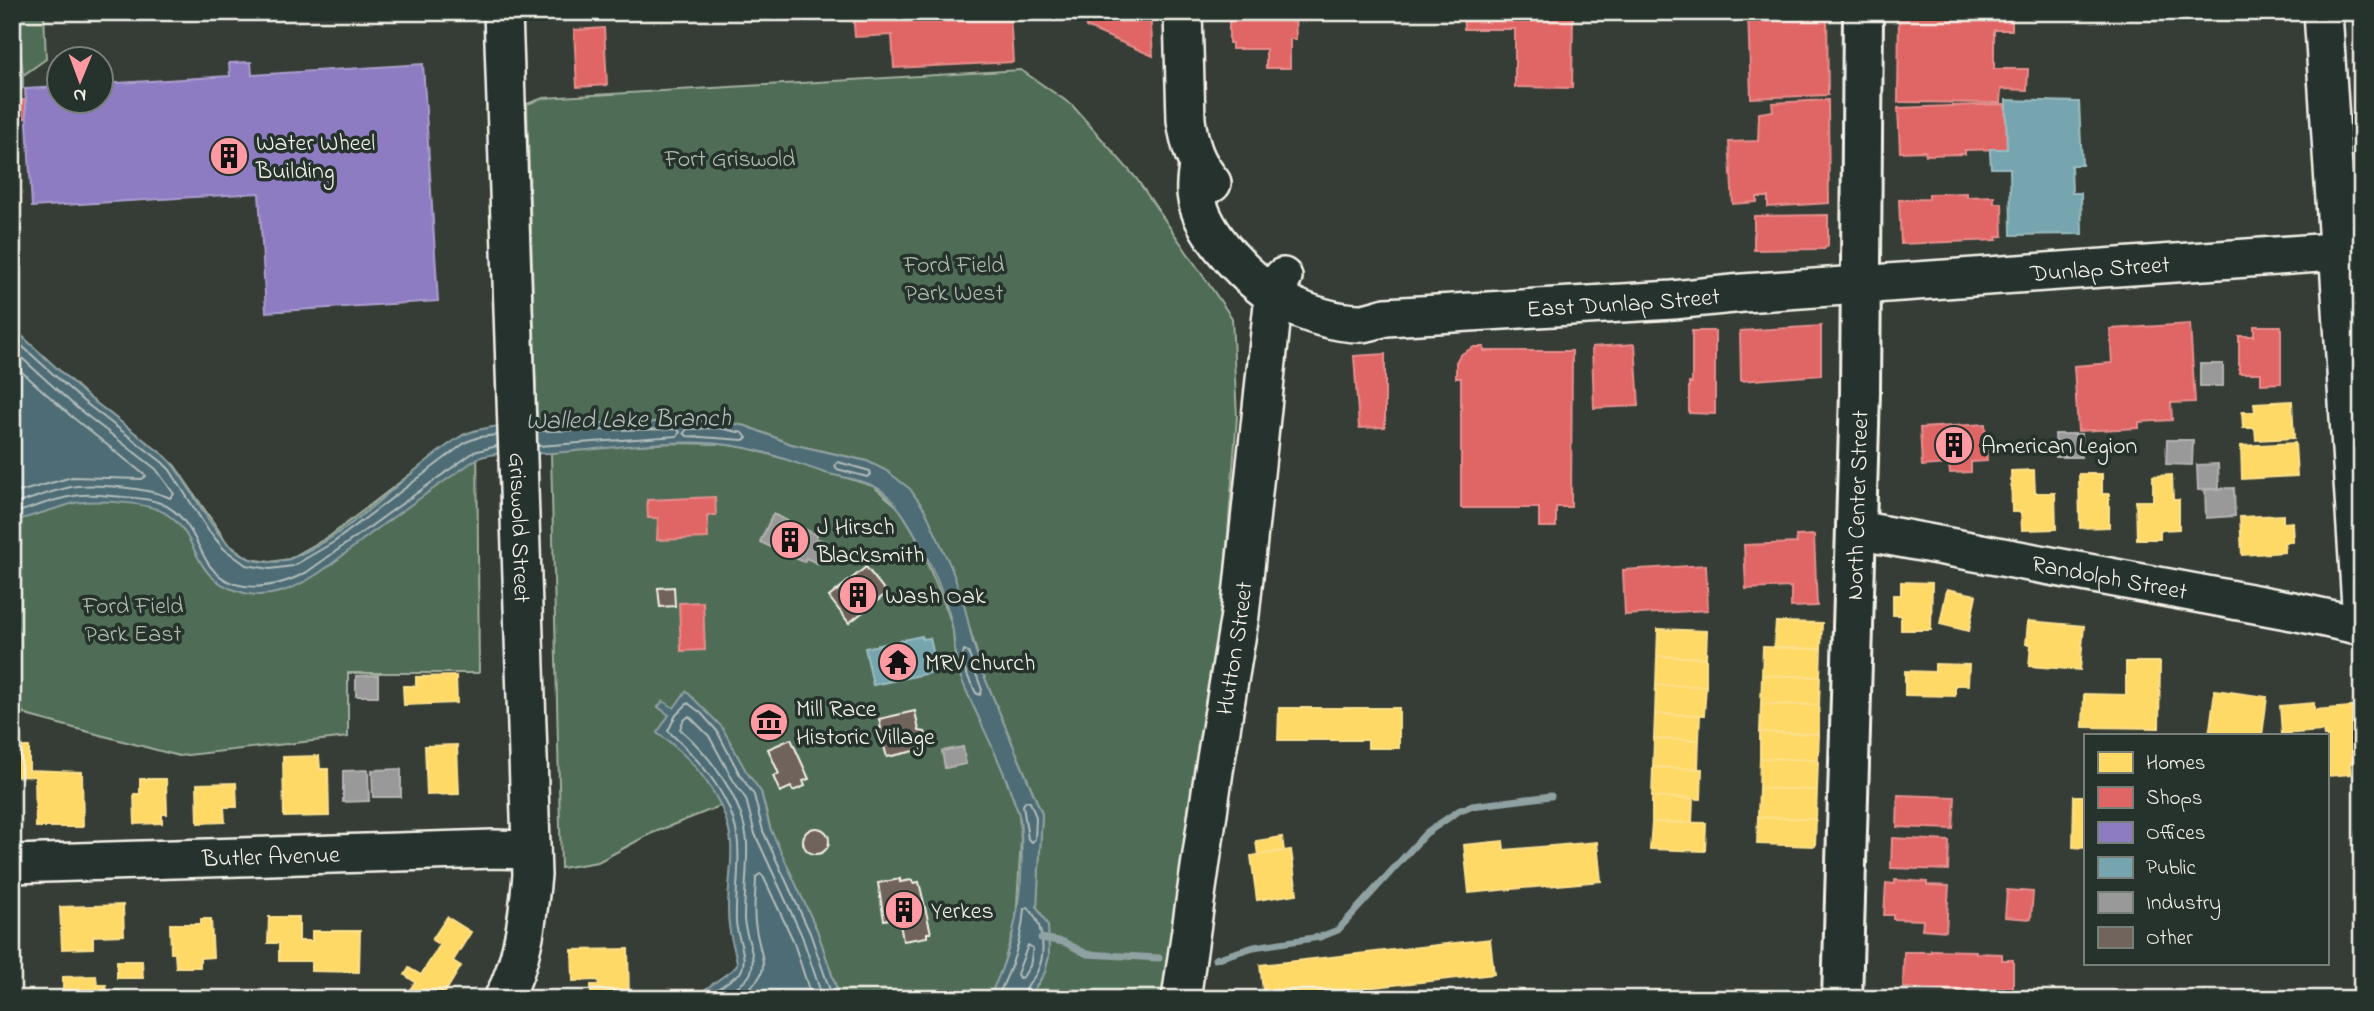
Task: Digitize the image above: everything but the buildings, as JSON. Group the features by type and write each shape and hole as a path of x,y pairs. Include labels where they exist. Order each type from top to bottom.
{"main road":[{"name":"North Center Street","path":"1842,999 1857,530 1863,12"}],"street":[{"name":"Griswold Street","path":"502,12 532,875 518,958 503,999"},
{"path":"1183,12 1186,120 1198,165 1196,193 1212,231 1232,258 1280,284"},
{"path":"2323,12 2351,250 2362,624"},
{"name":"Dunlap Street","path":"1861,285 2351,250"},
{"name":"East Dunlap Street","path":"1280,284 1301,310 1361,324 1386,317 1672,300 1861,285"},
{"name":"Hutton Street","path":"1181,999 1240,615 1280,284"},
{"name":"Randolph Street","path":"1857,530 2362,624"},
{"name":"Butler Avenue","path":"12,864 481,849 531,850"}],"green space":[{"path":"12,12 44,12 46,59 12,83"},
{"name":"Ford Field Park West","path":"1021,70 1072,105 1136,178 1232,318 1237,417 1222,610 1166,999 1028,999 1045,972 1049,956 1048,926 1037,907 1042,814 984,676 951,567 867,461 791,444 746,426 719,421 537,424 527,104 543,98"},
{"name":"Ford Field Park East","path":"12,327 87,396 166,457 175,466 228,544 250,559 270,562 289,559 330,536 443,449 463,435 477,430 479,673 348,673 348,737 179,756 29,716 12,705"},
{"name":"Mill Race Historic Village","path":"721,444 748,448 873,486 899,508 915,534 947,610 953,630 955,659 1019,814 1021,841 1016,921 999,979 988,999 840,999 817,930 772,835 761,792 650,834 598,862 561,868 551,453 612,446"}],"water":[{"path":"12,26 23,72 23,88 16,93 12,92"},
{"path":"12,327 87,396 166,457 224,540 236,551 260,561 287,560 315,547 337,534 460,437 506,425 719,421 746,426 791,444 867,461 887,471 910,489 925,510 951,567 984,676 1042,814 1037,907 1048,926 1049,956 1045,972 1028,999 988,999 1006,956 1017,911 1022,865 1019,815 961,678 953,631 936,577 916,535 882,491 861,481 822,472 765,453 722,444 648,444 551,453 496,454 478,458 305,581 275,593 248,594 223,585 211,576 179,524 159,510 136,504 74,503 12,522"},
{"path":"686,691 722,727 761,792 770,828 817,930 840,999 692,999 736,967 737,962 728,915 731,843 723,811 706,780 695,767 657,733 669,715 658,707 663,701 674,708"}],"waterway":[{"path":"1215,959 1254,947 1320,937 1338,930 1426,833 1460,810 1472,806 1551,796"},
{"path":"1041,938 1064,942 1087,954 1159,958"}],"place":[{"name":"Water Wheel Building","path":"229,156"},
{"name":"American Legion","path":"1954,445"},
{"name":"J Hirsch Blacksmith","path":"790,540"},
{"name":"Wash Oak","path":"858,595"},
{"name":"MRV church","path":"898,662"},
{"name":"Mill Race Historic Village","path":"769,722"},
{"name":"Yerkes","path":"904,910"}],"park label":[{"name":"Fort Griswold","path":"730,158"}],"water label":[{"name":"Walled Lake Branch","path":"628,418"}]}
